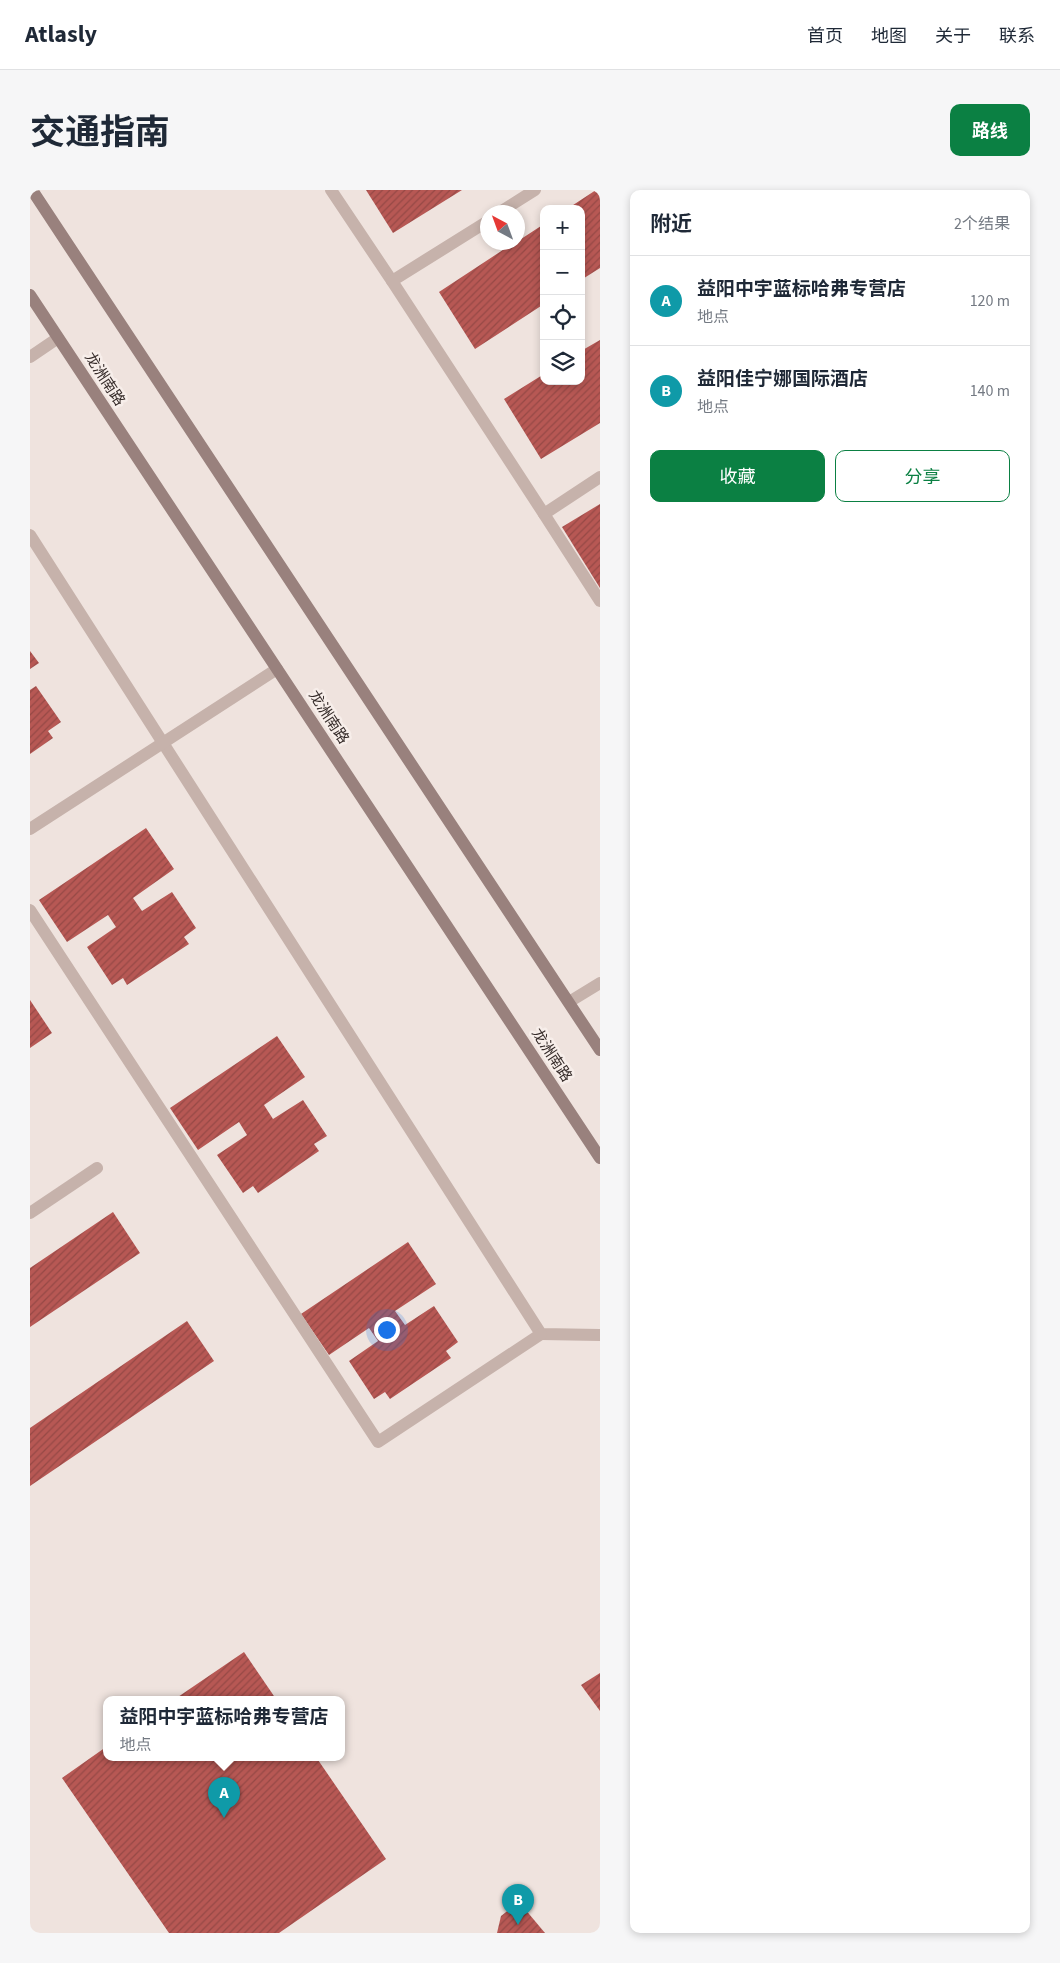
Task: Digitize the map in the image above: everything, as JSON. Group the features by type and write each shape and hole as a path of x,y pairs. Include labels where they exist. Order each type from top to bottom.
{"main road":[{"path":"32,190 600,1050"},
{"name":"龙洲南路","path":"30,294 600,1158"}],"street":[{"path":"331,190 600,601"},
{"path":"511,205 536,190"},
{"path":"392,281 480,226"},
{"path":"30,357 58,338"},
{"path":"544,514 600,477"},
{"path":"30,535 542,1334"},
{"path":"30,829 277,669"},
{"path":"30,910 378,1442 542,1334 600,1336"},
{"path":"569,1002 600,983"},
{"path":"30,1213 97,1168"}],"building":[{"path":"366,190 462,190 393,233"},
{"path":"596,190 600,190 600,268 585,277 585,205 573,205"},
{"path":"540,227 540,307 475,349 439,292 503,250 525,250 525,236"},
{"path":"600,340 600,423 541,459 504,399 540,376 540,385 585,385 585,349"},
{"path":"600,504 600,588 562,527"},
{"path":"30,651 39,663 30,669"},
{"path":"36,686 61,722 48,731 53,738 30,754 30,690"},
{"path":"146,828 174,869 133,898 142,911 172,892 196,928 184,937 189,944 127,985 123,978 112,985 87,947 116,927 108,915 67,942 39,900"},
{"path":"30,1000 52,1033 30,1048"},
{"path":"277,1036 305,1077 264,1105 273,1119 303,1100 327,1136 314,1144 319,1151 258,1193 253,1186 243,1193 217,1155 247,1135 239,1122 198,1150 170,1108"},
{"path":"113,1212 140,1253 30,1327 30,1268"},
{"path":"408,1242 436,1284 395,1311 405,1325 434,1306 458,1342 446,1351 451,1358 390,1399 385,1392 374,1399 349,1361 378,1341 369,1328 329,1355 301,1314"},
{"path":"187,1321 214,1361 30,1486 30,1428"},
{"path":"244,1652 274,1696 179,1696"},
{"path":"600,1673 600,1711 581,1685"},
{"path":"103,1749 103,1761 319,1761 386,1859 279,1933 169,1933 62,1778"},
{"path":"519,1902 545,1933 497,1933 501,1916"}],"place":[{"name":"益阳中宇蓝标哈弗专营店","path":"224,1818"},
{"name":"益阳佳宁娜国际酒店","path":"518,1925"}]}
